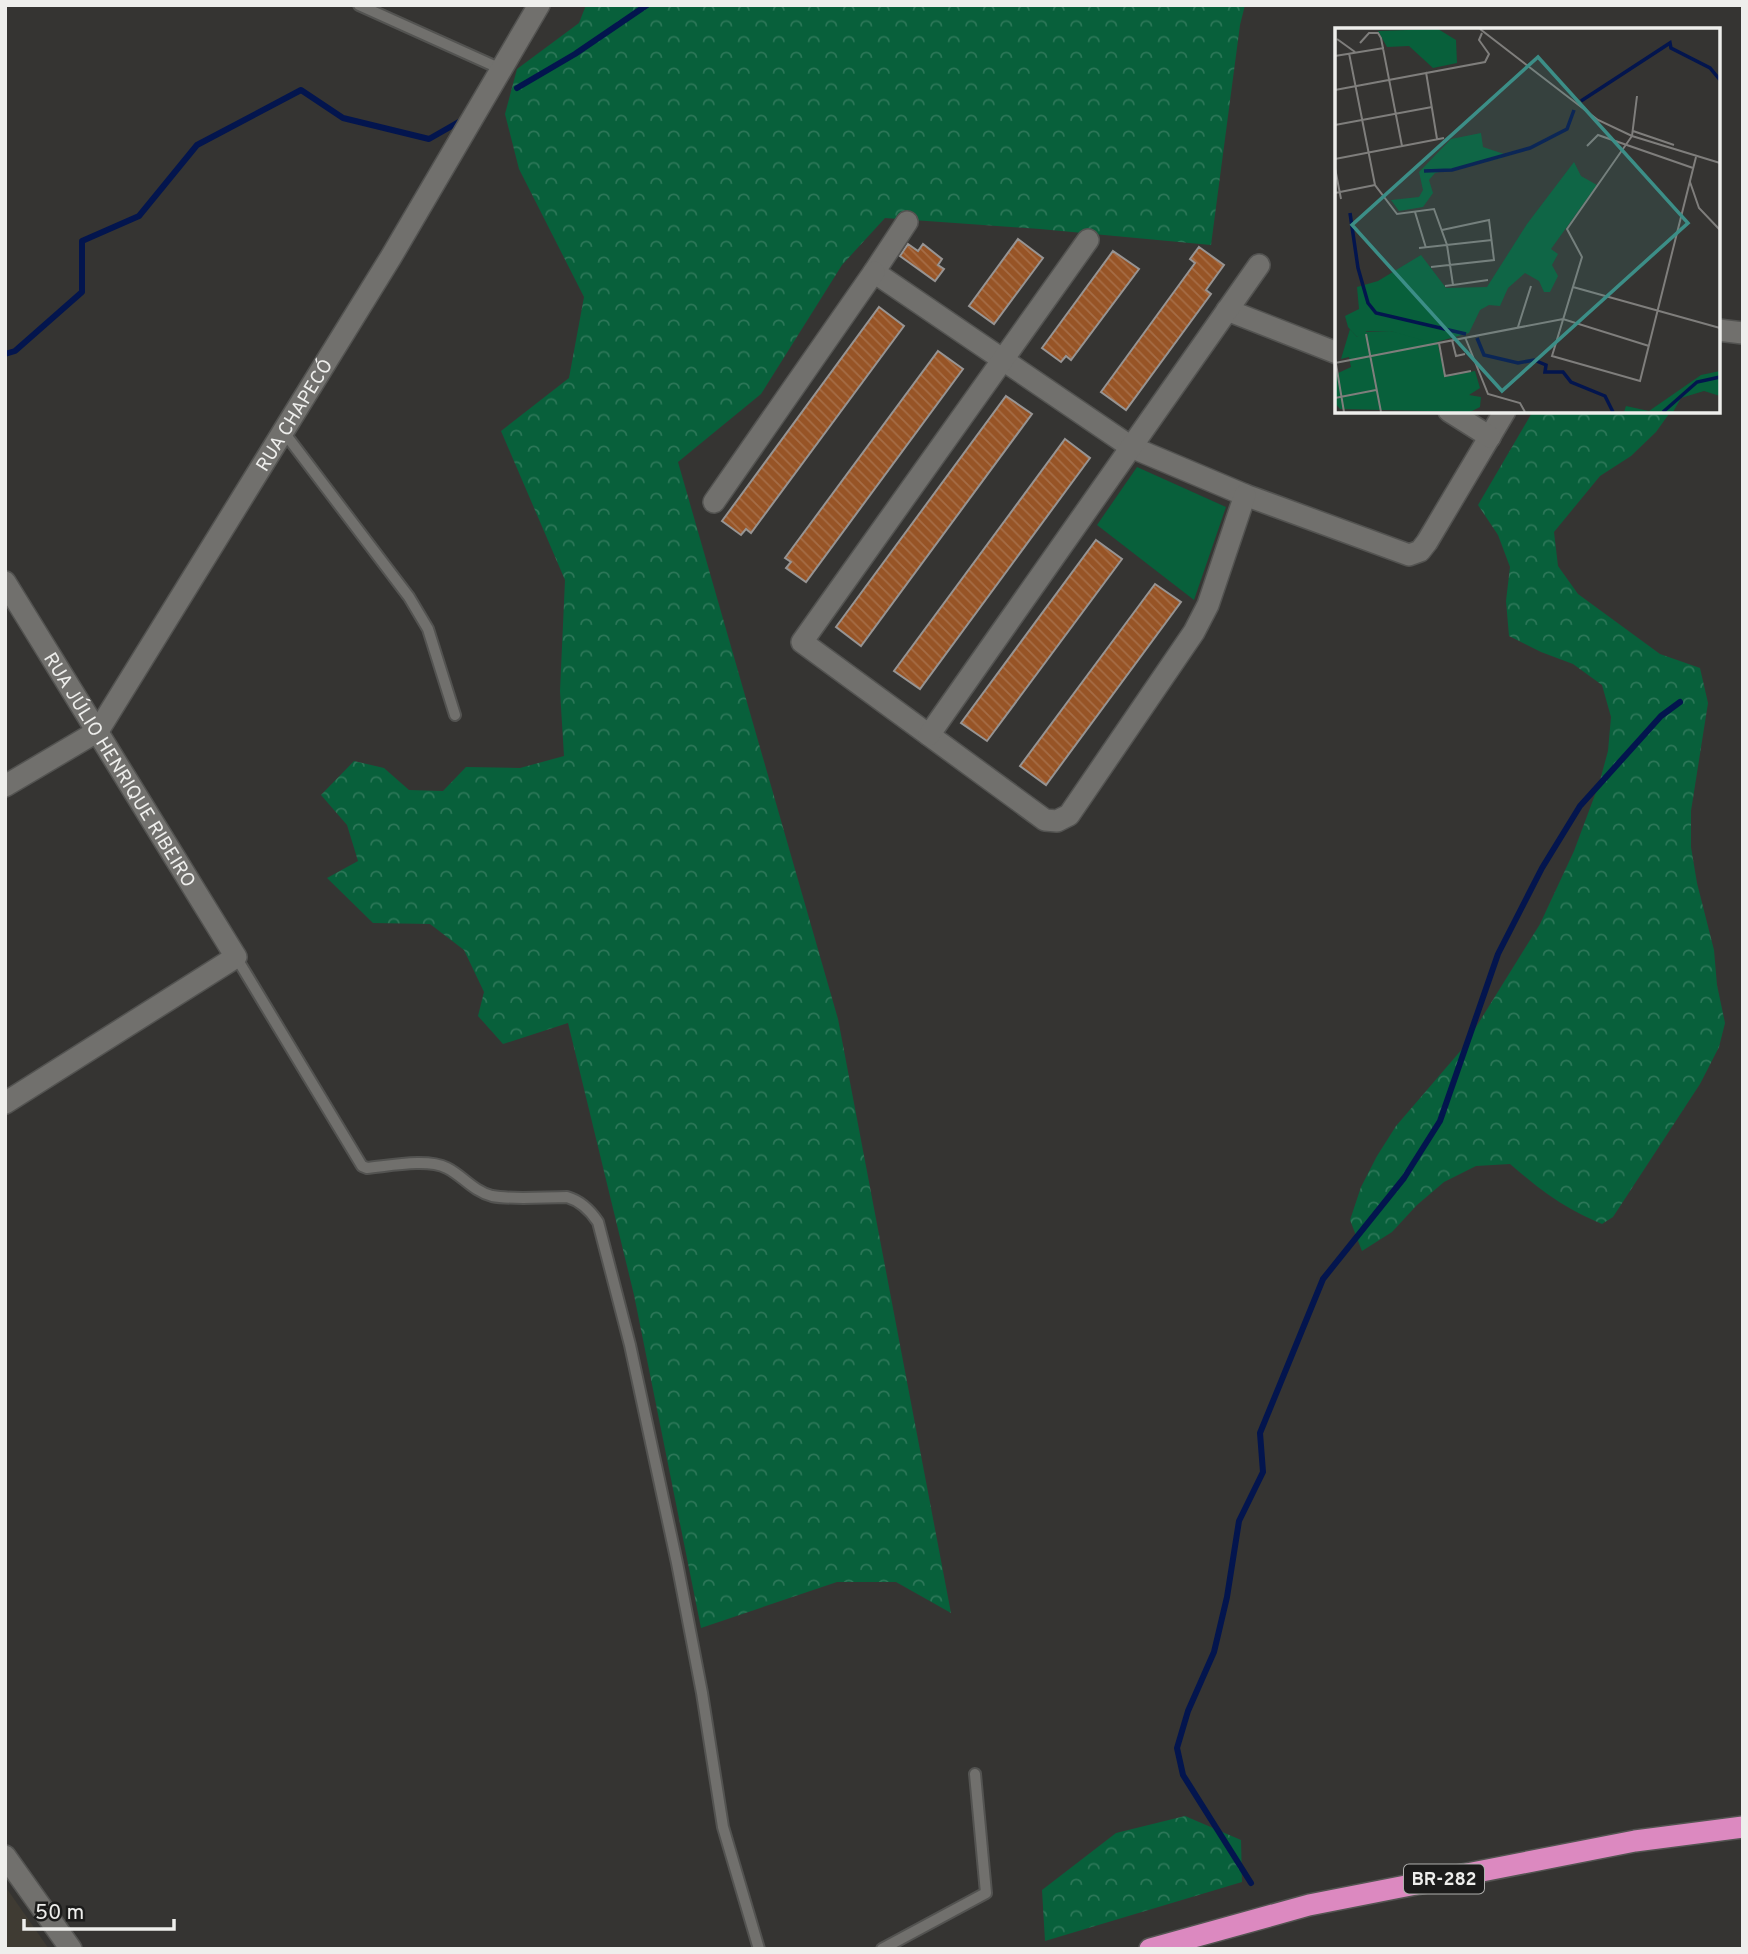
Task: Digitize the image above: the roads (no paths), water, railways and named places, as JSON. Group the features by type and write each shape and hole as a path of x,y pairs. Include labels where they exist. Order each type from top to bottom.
{"highway":[{"name":"BR-282","path":"1150,1949 1309,1905 1635,1841 1743,1827"}],"street":[{"name":"RUA CHAPECÓ","path":"5,786 98,731 391,257 539,5"},
{"path":"714,502 907,222"},
{"path":"1088,240 802,642 1045,820 1057,821 1069,815 1194,632 1208,604 1245,495"},
{"path":"929,735 1259,265"},
{"path":"874,272 1130,447 1245,495 1409,555 1420,551 1427,542 1505,413"},
{"path":"1227,310 1335,352"},
{"path":"1720,330 1743,333"},
{"path":"1452,413 1490,437"},
{"name":"RUA JÚLIO HENRIQUE RIBEIRO","path":"5,582 236,957"},
{"path":"5,1103 236,957"},
{"path":"5,1856 71,1949"}],"lane":[{"path":"359,5 502,69"},
{"path":"283,431 429,629 455,715"},
{"path":"236,957 362,1166 367,1168 432,1163 455,1172 471,1187 494,1196 575,1199 590,1210 598,1222 631,1345 677,1563 702,1693 723,1827 760,1949"},
{"path":"882,1949 986,1893 975,1774"}],"waterway":[{"path":"517,88 575,54 647,5"},
{"path":"5,354 15,351 82,292 82,241 139,216 197,145 301,90 343,118 429,139 464,119"},
{"path":"1251,1883 1183,1775 1177,1748 1188,1711 1214,1652 1227,1597 1239,1521 1263,1472 1260,1433 1323,1279 1404,1178 1440,1121 1498,954 1542,868 1580,806 1661,716 1680,702"}]}
